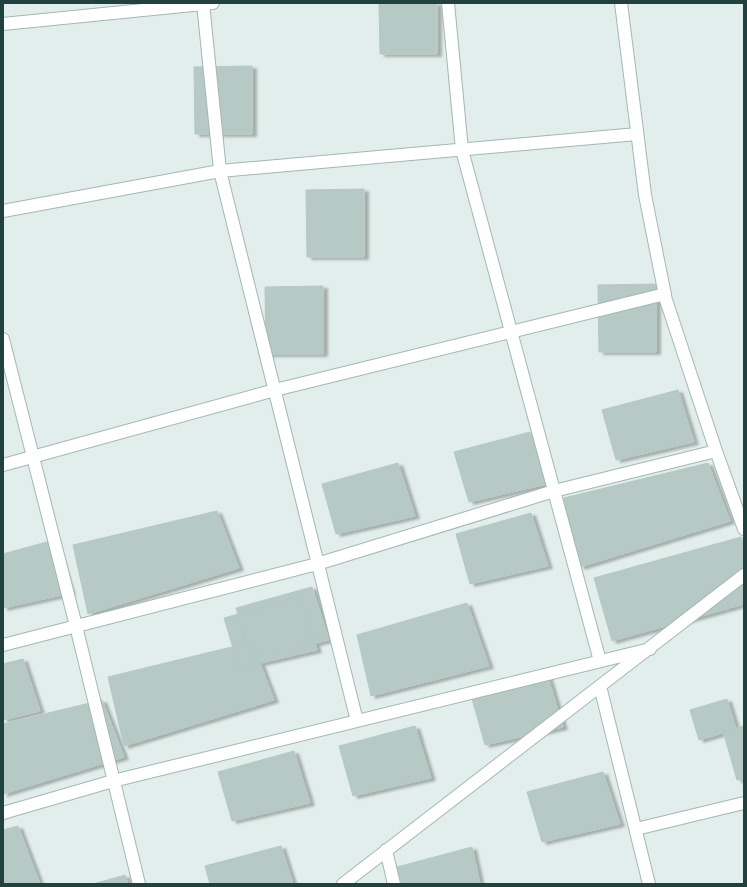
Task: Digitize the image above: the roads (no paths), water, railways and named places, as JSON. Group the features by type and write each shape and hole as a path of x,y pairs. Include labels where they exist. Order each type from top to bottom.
{"street":[{"path":"3,24 206,3 220,171 357,721"},
{"path":"448,3 462,150 600,661"},
{"path":"621,3 645,195 665,294 672,321 744,529"},
{"path":"3,211 220,171 637,134"},
{"path":"3,465 275,390 665,294"},
{"path":"3,340 76,626 139,884"},
{"path":"3,645 317,564 554,491 716,451"},
{"path":"343,884 650,649 744,575"},
{"path":"3,813 114,781 650,649"},
{"path":"600,686 649,884"},
{"path":"636,829 744,803"},
{"path":"386,850 394,884"}]}
